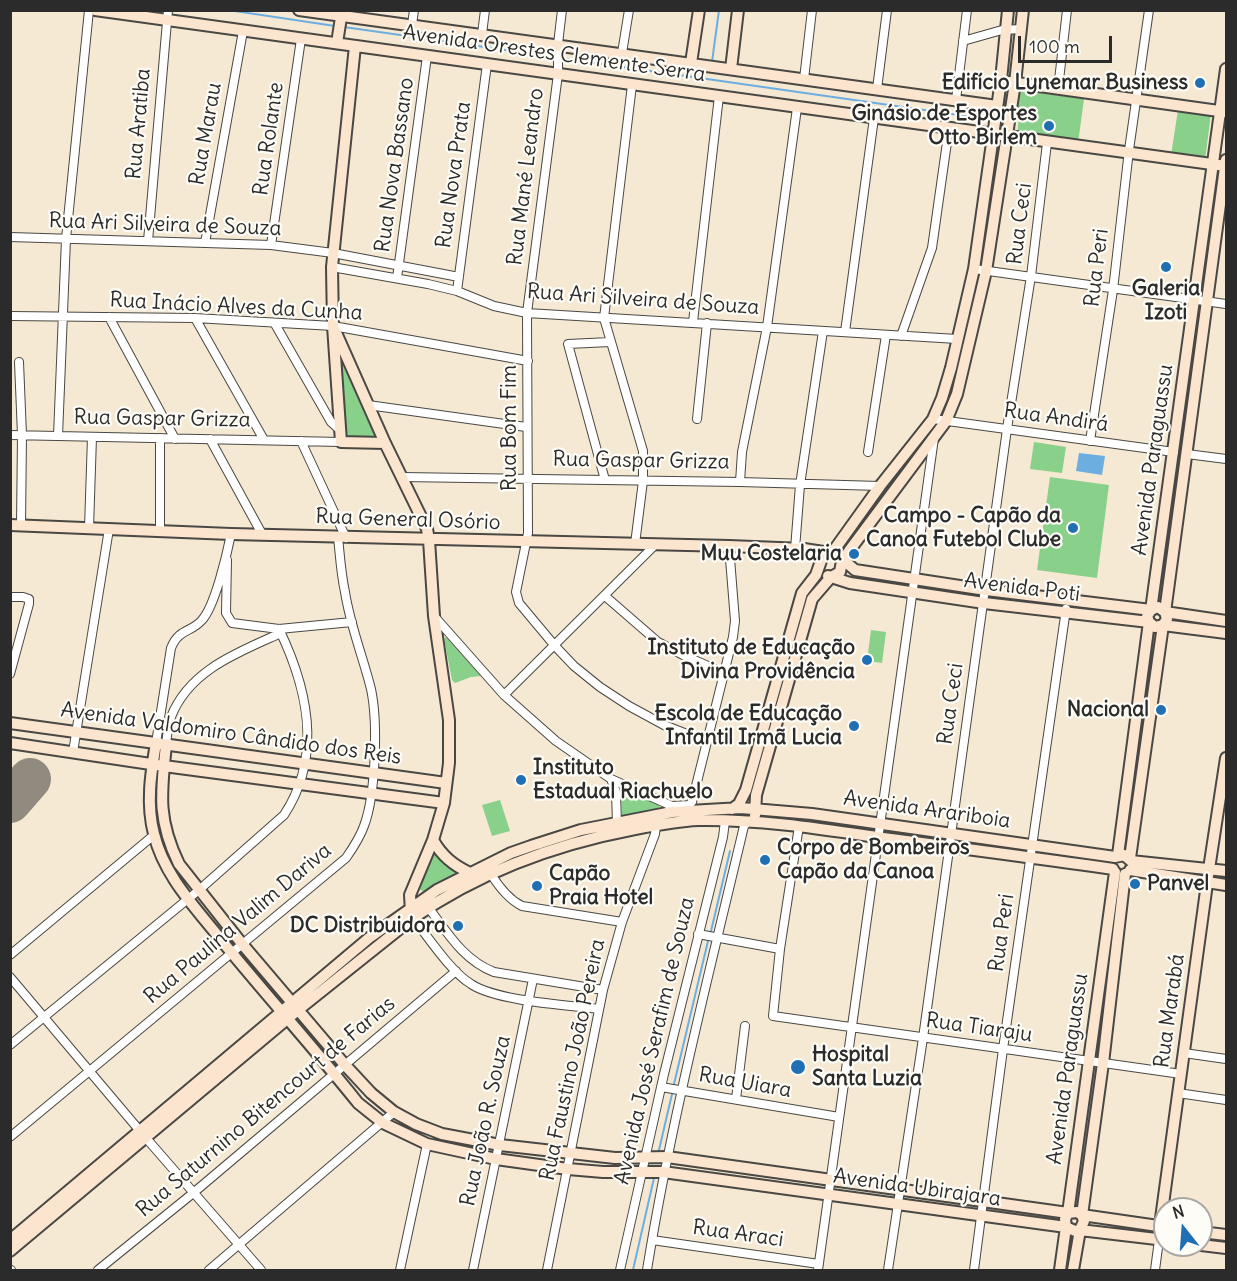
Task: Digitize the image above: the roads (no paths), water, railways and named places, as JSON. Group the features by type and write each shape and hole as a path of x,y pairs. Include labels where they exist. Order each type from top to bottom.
{"main road":[{"name":"Avenida Orestes Clemente Serra","path":"95,10 167,16 243,31 301,39 338,40 355,46 487,64 558,69 632,85 1047,143 1213,165 1226,164"},
{"name":"Avenida Orestes Clemente Serra","path":"299,10 482,34 558,49 622,53 997,106"},
{"path":"691,63 699,10"},
{"path":"731,69 738,10"},
{"path":"725,821 724,815 739,804 746,790 802,593 816,575 822,558 831,553 933,419 951,368 974,269 1001,80 1008,10"},
{"path":"749,821 755,817 756,795 812,599 831,577 840,572 842,561 946,421 957,394 986,271 1015,83 1023,10"},
{"path":"338,40 341,17"},
{"path":"341,442 333,326 332,267 355,46"},
{"name":"Avenida Paraguassu","path":"1124,867 1112,863 1117,856 1149,622 1148,615 1151,610 1174,452 1213,165 1223,112 1227,69"},
{"path":"1001,80 1223,112"},
{"name":"Avenida Paraguassu","path":"1060,1270 1065,1219 1068,1213 1089,1061 1124,867 1163,625 1167,619 1165,612 1226,164"},
{"path":"10,1240 143,1134 295,1006 411,913 410,895 433,840 444,803 449,763 449,720 434,616 429,540 427,530 333,326"},
{"name":"Rua Gaspar Grizza","path":"341,442 385,443"},
{"name":"Rua General Osório","path":"16,525 342,538 729,546 831,553"},
{"path":"799,549 820,563 824,575 831,577"},
{"name":"Avenida Poti","path":"831,553 837,554 842,561 855,570 986,591 1151,610 1158,607 1165,612 1227,621"},
{"name":"Avenida Poti","path":"831,577 850,583 984,603 1149,622 1155,627 1163,625 1227,633"},
{"name":"Avenida Valdomiro Cândido dos Reis","path":"10,723 446,783"},
{"name":"Avenida Valdomiro Cândido dos Reis","path":"10,743 444,803"},
{"path":"158,765 161,744"},
{"name":"Rua Marabá","path":"1166,1197 1207,883 1227,758"},
{"name":"Avenida Ubirajara","path":"158,765 161,809 166,832 179,864 243,945 345,1065 371,1093 394,1112 416,1124 442,1134 571,1155 615,1158 667,1157 983,1202 1068,1213 1074,1211 1082,1215 1153,1225"},
{"name":"Avenida Ubirajara","path":"158,765 149,810 154,835 170,873 232,953 358,1103 383,1122 427,1144 496,1159 568,1169 603,1172 663,1172 1066,1227 1075,1231 1153,1239"},
{"path":"149,810 161,809"},
{"name":"Avenida Arariboia","path":"411,913 437,890 511,853 581,830 617,824 672,809 732,809 812,814 1117,856"},
{"path":"805,827 812,814"},
{"path":"832,830 834,817"},
{"name":"Avenida Arariboia","path":"411,913 428,907 491,873 520,861 583,841 656,825 696,820 749,821 805,827 1031,858 1124,867"},
{"path":"899,840 901,826"},
{"path":"154,835 166,832"},
{"path":"981,851 983,838"},
{"path":"433,840 449,861 470,873"},
{"path":"1124,867 1227,871"},
{"path":"1124,867 1227,885"},
{"name":"Avenida Paraguassu","path":"1073,1270 1080,1230 1084,1221 1082,1215 1103,1063 1124,867"},
{"path":"10,1251 143,1134"}],"street":[{"path":"57,436 66,239 89,10"},
{"path":"412,25 414,10"},
{"path":"482,34 485,10"},
{"name":"Rua Mané Leandro","path":"526,313 558,69 562,10"},
{"path":"622,53 629,10"},
{"path":"804,79 812,10"},
{"path":"877,89 887,10"},
{"path":"956,99 967,10"},
{"path":"1058,89 1066,10"},
{"name":"Rua Peri","path":"1090,441 1113,290 1128,153 1149,10"},
{"name":"Rua Aratiba","path":"148,241 167,16"},
{"path":"963,41 1006,29 1021,30"},
{"name":"Rua Marau","path":"205,243 243,31"},
{"name":"Rua Rolante","path":"271,245 301,39"},
{"name":"Rua Nova Bassano","path":"397,278 428,56"},
{"name":"Rua Nova Prata","path":"457,291 487,64"},
{"path":"632,85 604,318 643,451 643,481 635,544"},
{"path":"693,322 718,96"},
{"path":"740,482 742,452 767,327 798,108"},
{"path":"845,332 874,118"},
{"path":"901,336 932,248 949,128"},
{"name":"Rua Ceci","path":"888,1270 923,1038 1007,429 1031,276 1047,143"},
{"name":"Rua Ari Silveira de Souza","path":"10,237 271,245 333,253 459,277"},
{"name":"Rua Ari Silveira de Souza","path":"332,267 457,291 494,306 526,313 957,339"},
{"path":"974,269 1227,304"},
{"name":"Rua Bom Fim","path":"526,313 527,543 516,592 519,603 574,666 600,687 664,725 707,742"},
{"name":"Rua Inácio Alves da Cunha","path":"10,315 195,318 333,326 528,361"},
{"path":"109,317 175,439"},
{"path":"195,318 264,440"},
{"path":"697,419 707,323"},
{"path":"275,324 331,422 340,430"},
{"path":"799,549 800,485 823,331"},
{"path":"868,452 886,335"},
{"path":"605,480 568,344 610,342"},
{"path":"16,525 22,435 19,362"},
{"path":"368,405 526,427"},
{"name":"Rua Andirá","path":"933,419 1174,452"},
{"name":"Rua Gaspar Grizza","path":"10,435 341,442"},
{"path":"89,528 92,437"},
{"path":"818,1267 934,437"},
{"path":"160,438 160,532"},
{"path":"210,440 262,534"},
{"name":"Rua Paulina Valim Dariva","path":"10,1137 346,858 356,844 365,824 373,774 375,722 371,692 345,593 342,538 301,441"},
{"path":"1187,454 1227,459"},
{"name":"Rua Gaspar Grizza","path":"402,477 880,486"},
{"path":"73,752 109,529"},
{"path":"161,744 171,648 178,635 202,620 209,610 231,534"},
{"path":"504,695 655,545"},
{"path":"434,616 504,695 556,741 611,779 672,809 689,805 692,802 735,621 729,546"},
{"path":"227,553 228,619 236,624 280,631 352,622"},
{"path":"605,596 658,642 724,673"},
{"path":"10,597 23,597 29,600 10,674"},
{"name":"Rua Peri","path":"974,1270 1067,600"},
{"path":"161,744 176,705 195,681 223,660 280,631"},
{"path":"10,1045 199,890 284,815 301,783 306,765 307,718 302,689 280,631"},
{"path":"611,779 616,792 617,824"},
{"name":"Avenida José Serafim de Souza","path":"620,1270 641,1171 725,821"},
{"name":"Avenida José Serafim de Souza","path":"647,1270 663,1172 744,826 749,821"},
{"name":"Rua Faustino João Pereira","path":"547,1270 598,1009 622,922 655,834 656,825"},
{"path":"698,934 780,949 805,827"},
{"path":"10,955 154,835"},
{"path":"491,873 498,886 509,898 522,906 622,922"},
{"path":"428,907 466,956 479,967 494,972 603,990"},
{"path":"411,913 456,971 471,985 489,992 529,1000 598,1009"},
{"name":"Rua Tiaraju","path":"780,949 773,1016 1181,1074"},
{"name":"Rua Saturnino Bitencourt de Farias","path":"98,1270 192,1194 456,971"},
{"path":"10,977 192,1194 261,1270"},
{"name":"Rua João R. Souza","path":"472,1270 534,979"},
{"path":"736,1099 745,1026"},
{"path":"1184,1053 1227,1059"},
{"name":"Rua Uiara","path":"661,1087 838,1117"},
{"path":"1178,1093 1227,1100"},
{"path":"209,1270 394,1112"},
{"path":"400,1270 427,1144"},
{"name":"Rua Araci","path":"652,1240 818,1267"}],"water":[{"path":"1079,453 1105,456 1102,475 1076,471"}],"waterway":[{"path":"228,10 335,26"},
{"path":"712,62 719,10"},
{"path":"344,27 555,57"},
{"path":"560,58 987,119"},
{"path":"980,266 986,219"},
{"path":"958,362 977,280"},
{"path":"941,416 947,399"},
{"path":"844,549 925,437"},
{"path":"811,592 820,579"},
{"path":"711,931 730,851"},
{"path":"674,1084 708,941"},
{"path":"659,1150 672,1094"},
{"path":"633,1270 654,1178"}],"place":[{"name":"Edifício Lynemar Business","path":"1200,83"},
{"name":"Ginásio de Esportes Otto Birlem","path":"1049,126"},
{"name":"Galeria Izoti","path":"1166,267"},
{"name":"Campo - Capão da Canoa Futebol Clube","path":"1073,528"},
{"name":"Muu Costelaria","path":"854,554"},
{"name":"Instituto de Educação Divina Providência","path":"867,660"},
{"name":"Nacional","path":"1161,710"},
{"name":"Escola de Educação Infantil Irmã Lucia","path":"854,726"},
{"name":"Instituto Estadual Riachuelo","path":"521,780"},
{"name":"Corpo de Bombeiros Capão da Canoa","path":"765,860"},
{"name":"Panvel","path":"1135,884"},
{"name":"Capão Praia Hotel","path":"537,886"},
{"name":"DC Distribuidora","path":"458,926"},
{"name":"Hospital Santa Luzia","path":"798,1067"}]}
